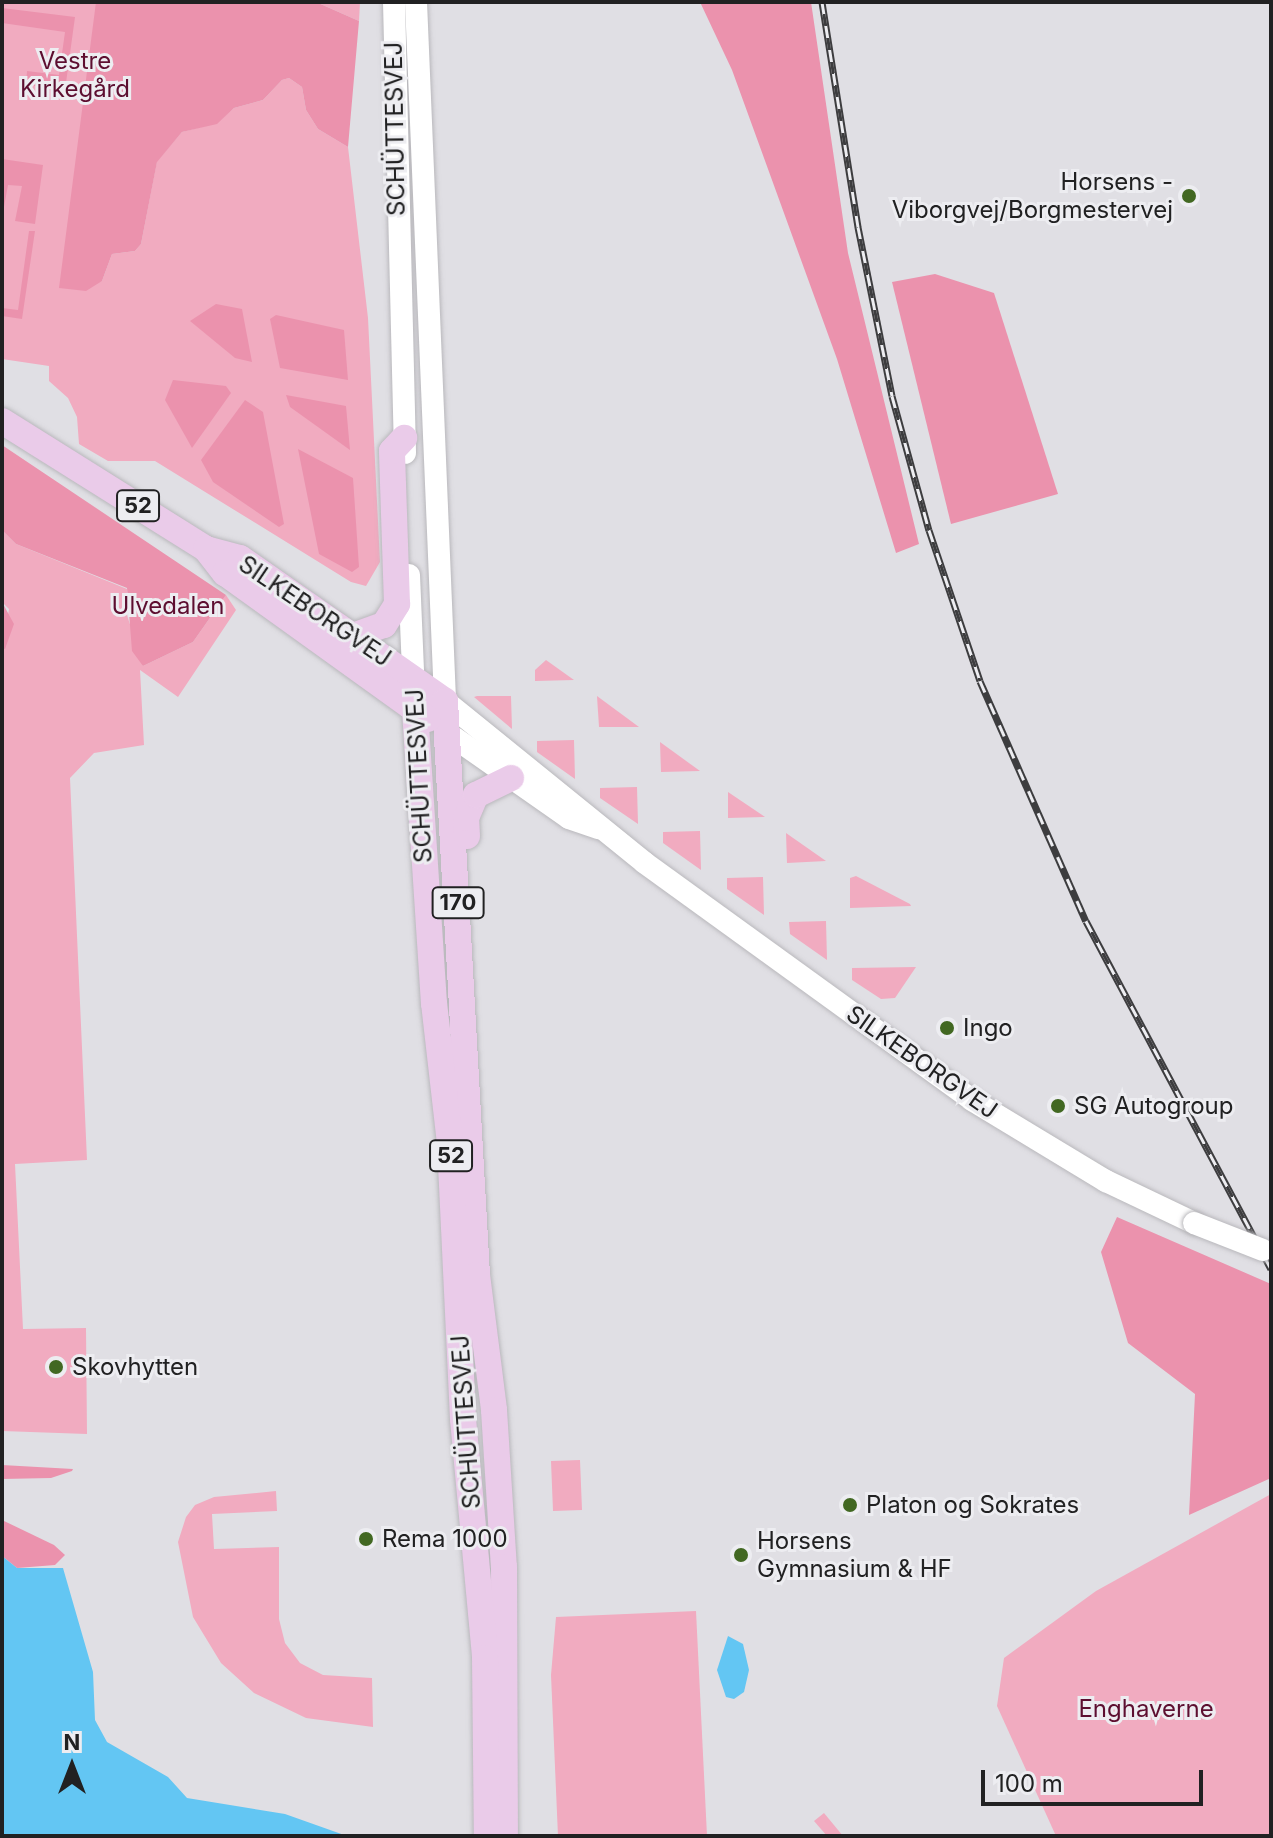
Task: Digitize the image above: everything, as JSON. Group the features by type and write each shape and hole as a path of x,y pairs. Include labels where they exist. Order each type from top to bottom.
{"main road":[{"name":"SCHÜTTESVEJ","path":"394,2 413,678 434,1003 450,1143 463,1419 485,1658 487,1836"},
{"name":"SCHÜTTESVEJ","path":"416,2 445,701 463,1035 477,1275 494,1410 504,1567 505,1836"},
{"name":"SILKEBORGVEJ","path":"2,421 206,549 240,558 353,636 445,701 607,831 972,1100 1106,1181 1194,1223 1267,1251"},
{"path":"353,636 377,630 397,604 392,451 404,438"},
{"name":"SILKEBORGVEJ","path":"206,549 225,573 511,778 569,818 607,831"},
{"name":"SCHÜTTESVEJ","path":"463,1035 472,935 466,818 476,795 511,778"}],"green space":[{"name":"Vestre Kirkegård","path":"2,2 156,2 66,239 60,288 102,281 112,254 135,251 141,244 157,161 182,132 217,123 234,108 263,100 282,80 289,78 302,87 306,110 318,129 348,147 368,318 380,562 366,586 351,582 155,461 108,461 79,444 77,417 68,398 49,381 49,366 2,359"},
{"path":"96,2 316,2 359,21 348,147 318,129 306,110 302,87 289,78 282,80 263,100 234,108 217,124 182,132 157,162 141,244 135,251 112,254 102,281 86,291 59,288"},
{"path":"316,2 360,2 359,21"},
{"path":"700,2 811,2 848,253 919,544 896,553 837,359 732,70"},
{"path":"2,8 75,17 65,90 26,85 27,71 59,75 65,32 2,23"},
{"path":"2,159 43,165 35,224 15,221 22,186 8,185 2,218"},
{"path":"29,231 35,231 22,319 2,316 2,308 18,310"},
{"path":"935,274 994,293 1058,494 951,524 892,282"},
{"path":"216,304 242,309 252,362 235,358 190,321"},
{"path":"276,315 344,330 348,380 280,368 270,319"},
{"path":"173,380 226,386 231,393 192,448 165,400"},
{"path":"286,395 346,406 350,450 290,407"},
{"path":"245,400 263,412 284,524 279,527 213,482 201,460"},
{"name":"Ulvedalen","path":"2,445 226,595 193,642 143,666 132,651 127,588 16,544 2,530"},
{"path":"298,449 353,478 359,567 352,572 319,554"},
{"path":"2,530 16,544 127,589 127,615 143,666 193,642 226,595 236,610 178,697 140,670 144,745 94,753 70,778 87,1160 15,1164 23,1329 86,1328 87,1434 2,1431 2,648 9,609 2,602"},
{"path":"2,602 14,624 5,649 2,648"},
{"path":"546,660 574,680 535,681 535,670"},
{"path":"477,696 511,696 512,729 474,697"},
{"path":"597,696 639,727 599,727"},
{"path":"574,740 575,779 537,752 537,741"},
{"path":"660,742 700,771 661,772"},
{"path":"637,787 638,824 600,798 600,788"},
{"path":"728,792 765,817 728,818"},
{"path":"700,831 701,870 663,843 663,832"},
{"path":"786,833 826,861 787,863"},
{"path":"856,876 911,906 850,908 850,878"},
{"path":"763,877 764,915 727,889 727,878"},
{"path":"826,921 827,960 790,934 789,922"},
{"path":"916,967 895,998 881,999 852,980 852,968"},
{"path":"1117,1217 1271,1284 1271,1478 1189,1515 1195,1394 1128,1343 1101,1252"},
{"path":"580,1460 582,1510 553,1511 551,1461"},
{"path":"2,1465 73,1469 51,1478 2,1479"},
{"path":"276,1491 277,1511 212,1514 214,1549 279,1547 279,1619 285,1643 300,1663 323,1675 372,1678 373,1727 306,1718 254,1693 221,1663 193,1617 178,1542 186,1517 195,1505 214,1497"},
{"name":"Enghaverne","path":"1271,1494 1271,1836 1056,1836 997,1706 1004,1658 1096,1591"},
{"path":"2,1520 54,1545 65,1555 55,1565 17,1568 2,1556"},
{"path":"696,1611 707,1836 558,1836 551,1675 556,1617"},
{"path":"824,1813 843,1836 827,1836 814,1821"}],"water":[{"path":"2,1556 17,1568 63,1568 93,1672 95,1720 107,1742 168,1777 187,1798 285,1814 347,1836 2,1836"},
{"path":"728,1636 743,1644 749,1670 744,1692 734,1699 726,1697 717,1670"}],"railway":[{"path":"822,2 858,227 892,396 929,530 980,681 1086,921 1271,1269"}],"place":[{"name":"Horsens - Viborgvej/Borgmestervej","path":"1189,196"},
{"name":"Ingo","path":"947,1028"},
{"name":"SG Autogroup","path":"1058,1106"},
{"name":"Skovhytten","path":"56,1367"},
{"name":"Platon og Sokrates","path":"850,1505"},
{"name":"Rema 1000","path":"366,1539"},
{"name":"Horsens Gymnasium & HF","path":"741,1555"}]}
